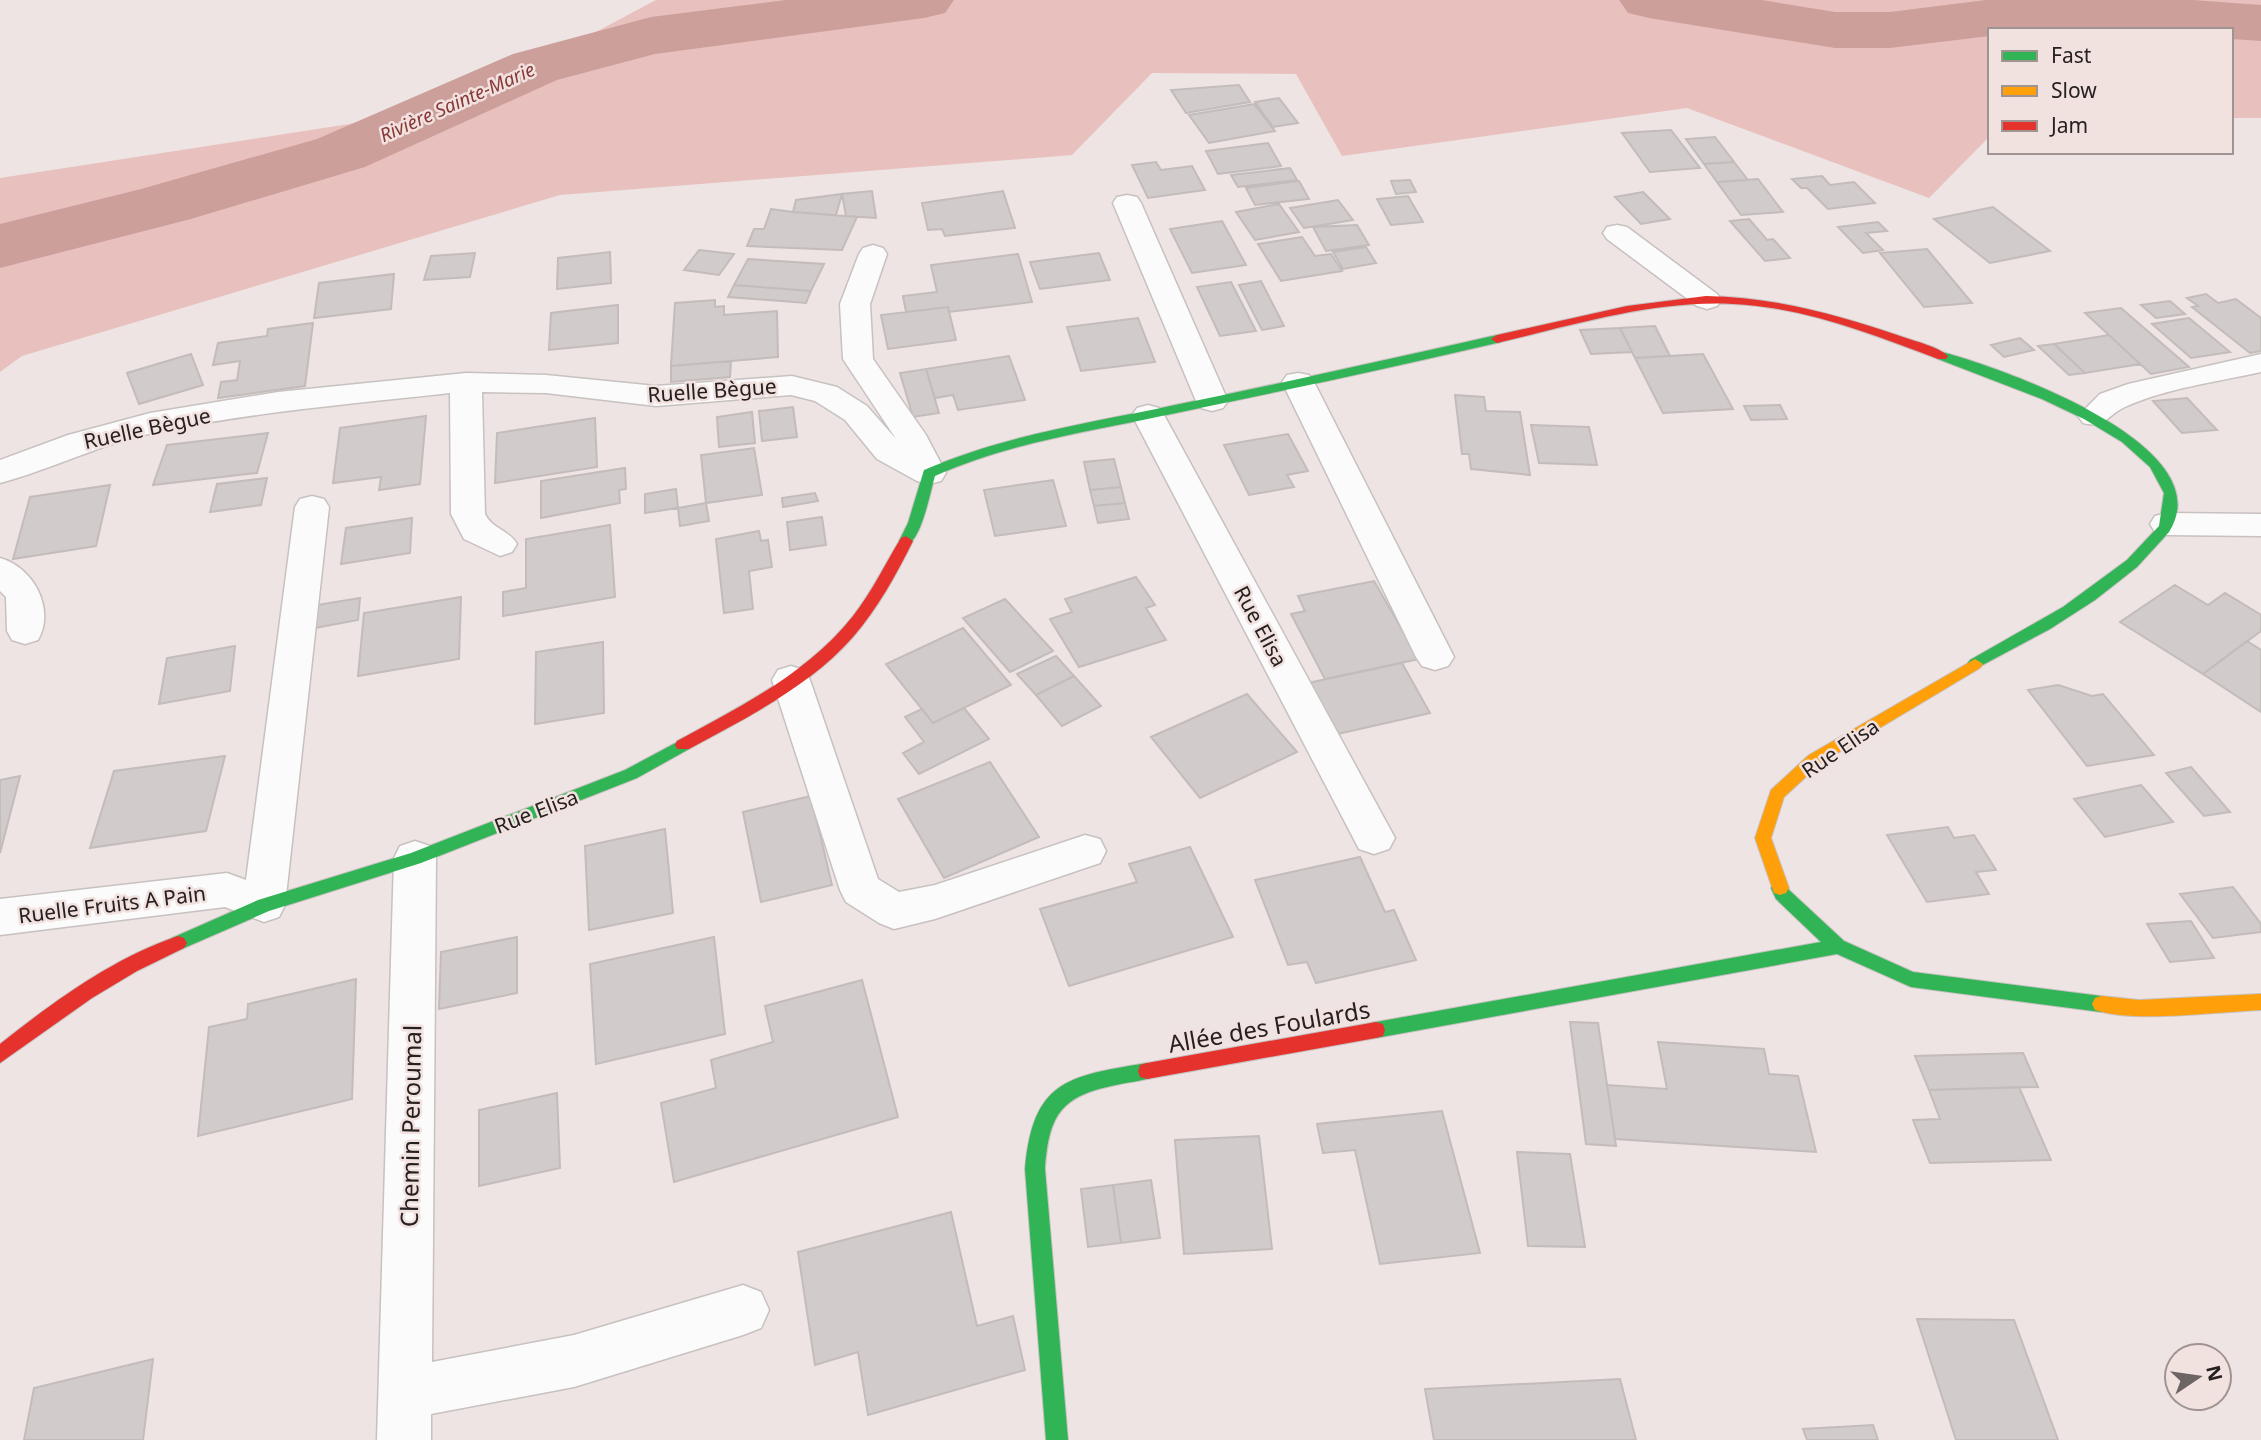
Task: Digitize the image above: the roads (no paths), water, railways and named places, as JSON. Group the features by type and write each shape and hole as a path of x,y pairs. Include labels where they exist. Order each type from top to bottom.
{"street":[{"path":"1127,203 1212,401"},
{"path":"1617,233 1707,300"},
{"path":"873,254 855,304 858,359 878,393 910,435 929,473 964,456 1019,439 1148,415 1624,311 1707,300 1766,304 1873,330 2094,416 2126,437 2159,470 2172,498 2167,524 2261,525"},
{"path":"2094,416 2111,401 2139,391 2261,363"},
{"path":"466,382 468,514 476,531 499,544"},
{"name":"Ruelle Bègue","path":"0,472 80,442 150,423 304,399 466,382 546,384 656,396 792,385 825,394 856,413 889,452 929,473"},
{"path":"1298,382 1435,657"},
{"name":"Rue Elisa","path":"1148,415 1374,838"},
{"name":"Rue Elisa","path":"0,1055 37,1024 136,961 264,905 415,858 631,774 764,701 837,644 886,581 915,523 929,473"},
{"path":"264,905 312,507"},
{"name":"Rue Elisa","path":"2167,524 2142,553 2102,589 1815,759 1777,794 1763,838 1782,894 1838,946 1911,979 2003,993 2139,1008 2261,1002"},
{"path":"0,570 24,594 25,631"},
{"path":"791,680 862,890 894,911 935,902 1085,851"},
{"name":"Chemin Peroumal","path":"415,858 404,1417 574,1360 744,1310"},
{"name":"Ruelle Fruits A Pain","path":"0,917 227,890 264,905"},
{"name":"Allée des Foulards","path":"1057,1440 1035,1169 1035,1136 1046,1106 1069,1088 1099,1080 1838,946"}],"waterway":[{"name":"Rivière Sainte-Marie","path":"0,246 166,204 341,153 535,67 651,36 924,0"},
{"name":"Rivière Sainte-Marie","path":"1649,0 1835,30 1890,30 2045,11 2089,11 2261,23"},
{"path":"2177,0 2196,17"}]}
